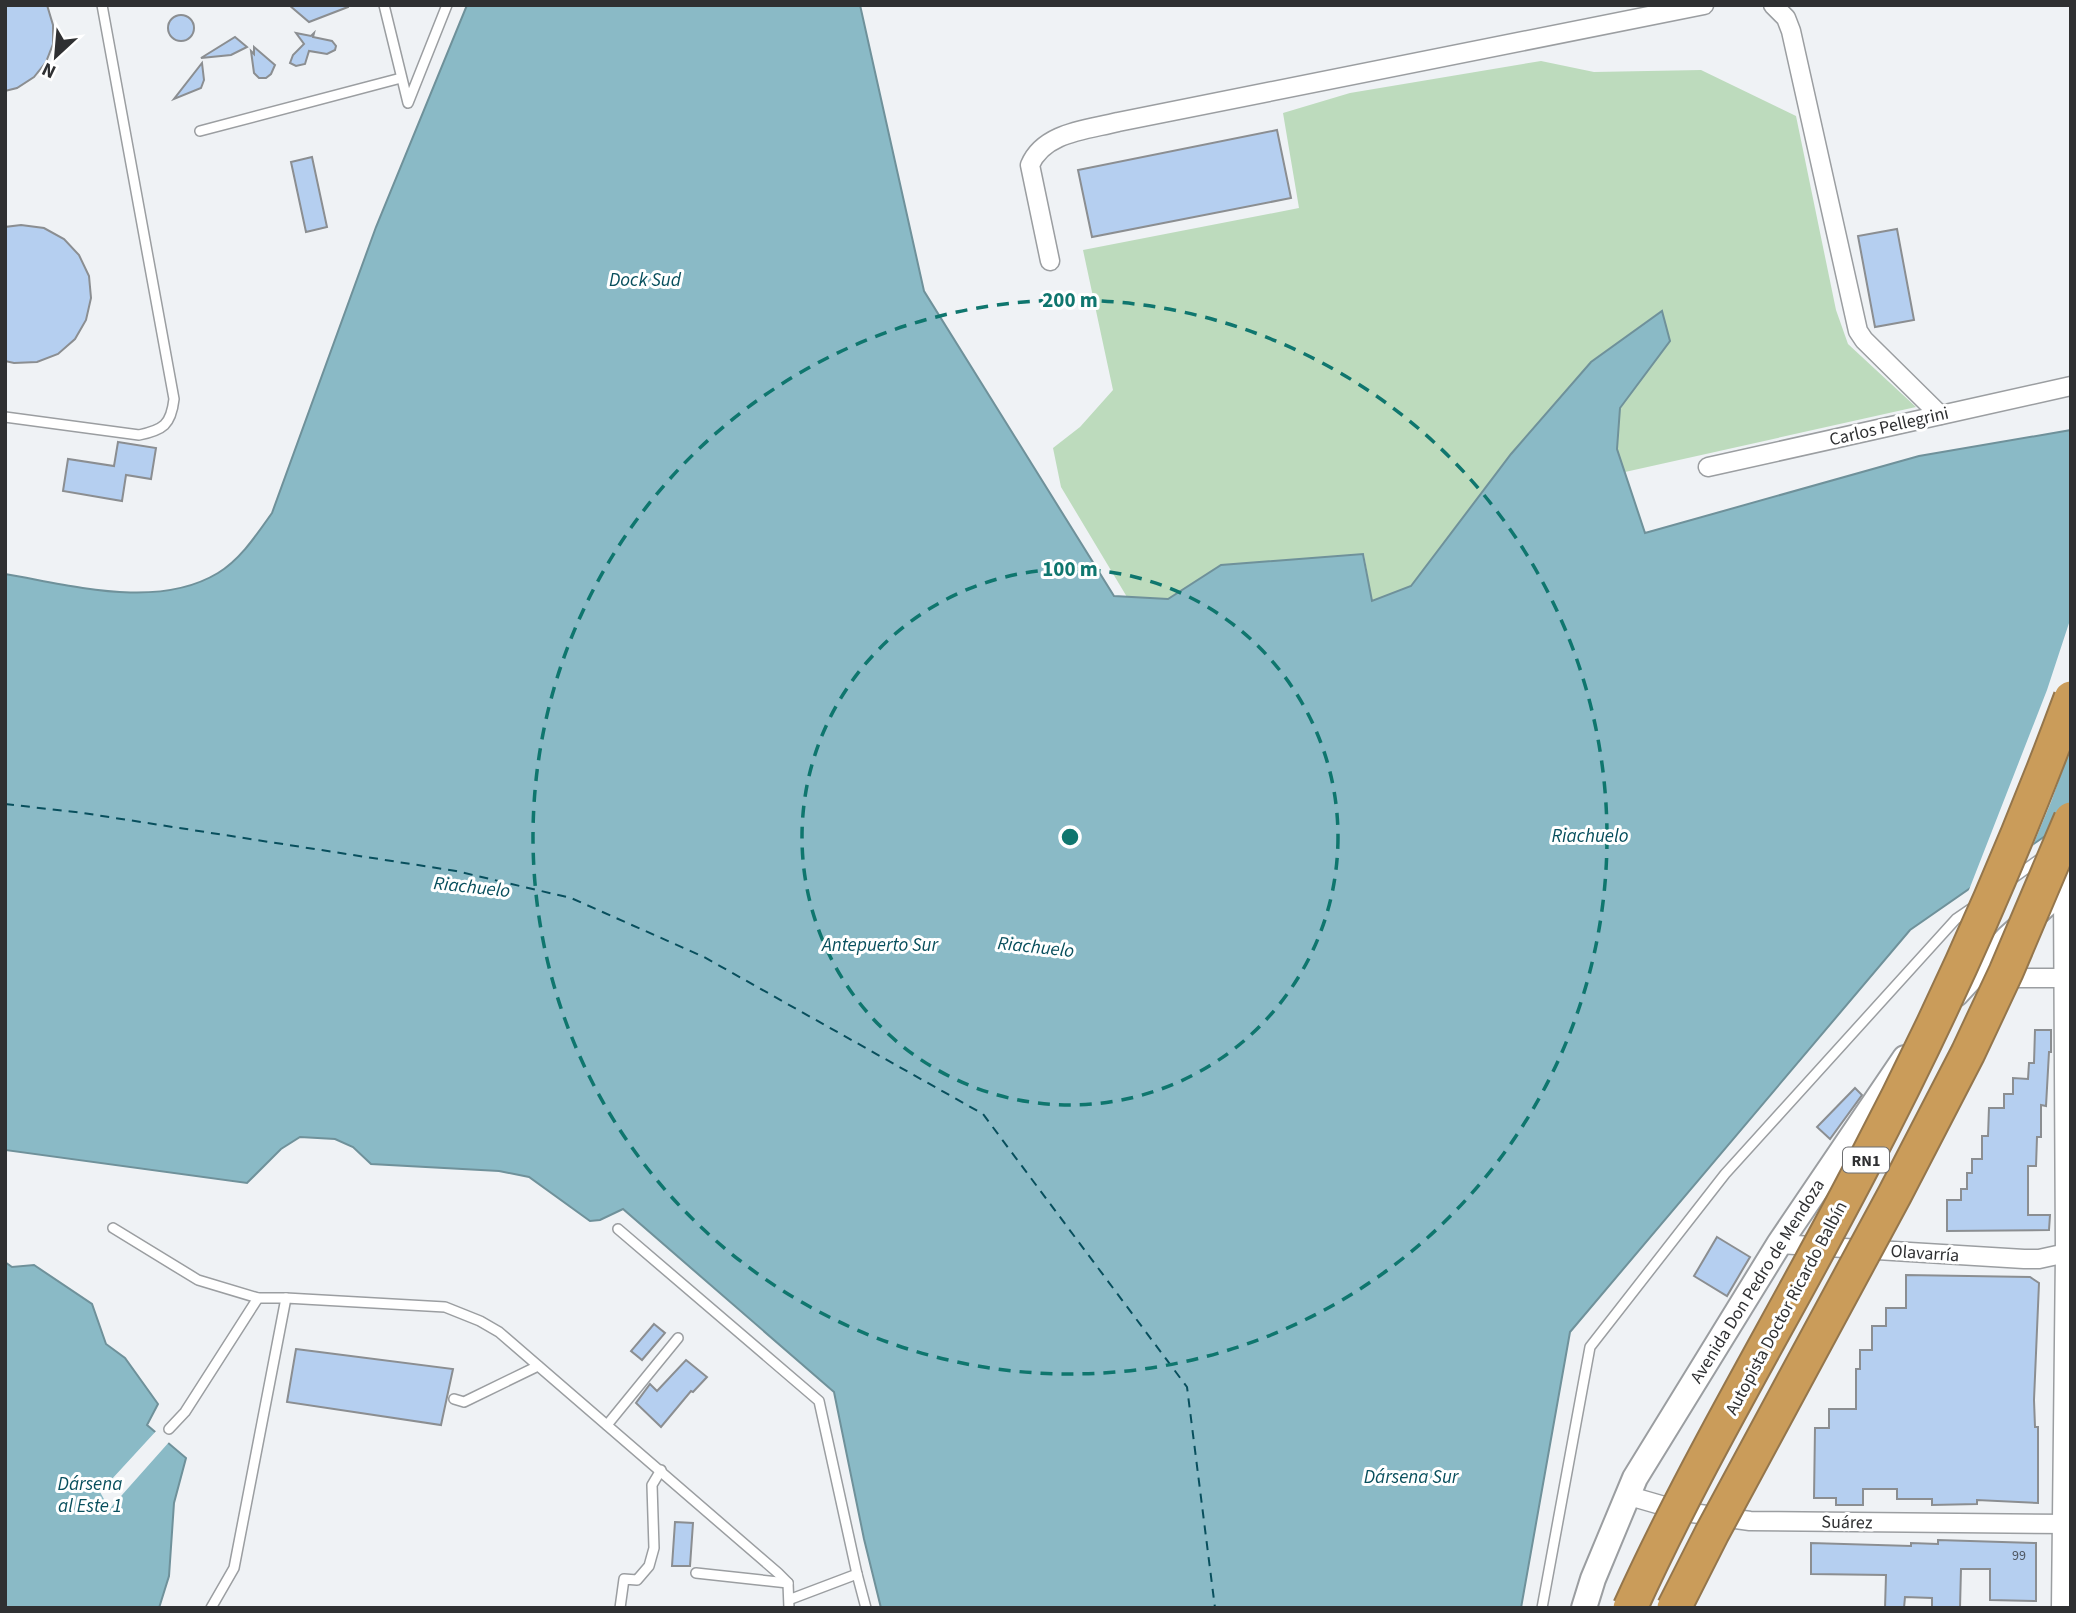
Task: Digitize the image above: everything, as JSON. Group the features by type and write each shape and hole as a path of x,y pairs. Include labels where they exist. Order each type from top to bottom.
{"highway":[{"name":"Autopista Doctor Ricardo Balbín","path":"1630,1608 1676,1514 1862,1168 1937,1020 1992,900 2071,698"},
{"name":"RN1","path":"1674,1608 1968,1053 2017,949 2071,819"}],"main road":[{"name":"Avenida Don Pedro de Mendoza","path":"1584,1608 1626,1494 1779,1244 1889,1080 1932,1023 2008,938 2067,886"},
{"name":"Avenida Don Pedro de Mendoza","path":"1643,1608 1685,1512 1970,978"}],"street":[{"path":"1050,261 1030,165 1039,148 1057,138 1132,120 1704,5"},
{"path":"1773,5 1786,18 1791,31 1858,331 1940,415"},
{"name":"Carlos Pellegrini","path":"1708,467 2071,386"},
{"path":"2061,1608 2066,1524 2067,886"},
{"path":"1970,978 2068,978"},
{"name":"Olavarría","path":"1779,1244 2024,1259 2068,1253"},
{"name":"Suárez","path":"1626,1494 1685,1512 1750,1521 2066,1524"}],"lane":[{"path":"5,417 139,435 157,431 166,424 172,413 174,399 102,5"},
{"path":"384,5 408,103 447,5"},
{"path":"200,131 401,78"},
{"path":"1542,1608 1590,1347 1724,1174 1956,919 2071,837"},
{"path":"113,1228 198,1280 258,1298 445,1307 480,1321 499,1332 788,1583 790,1603 857,1574"},
{"path":"618,1229 819,1401 866,1608"},
{"path":"169,1429 185,1412 258,1298"},
{"path":"211,1608 234,1568 286,1298"},
{"path":"607,1425 678,1338"},
{"path":"454,1399 464,1402 538,1366"},
{"path":"620,1608 624,1579 638,1580 649,1566 654,1548 652,1485 661,1470"},
{"path":"696,1573 788,1583"}],"green space":[{"path":"1541,61 1594,72 1701,70 1796,116 1836,310 1848,344 1916,407 1625,472 1617,449 1620,408 1670,341 1661,311 1591,362 1511,454 1411,586 1372,601 1364,554 1221,565 1168,599 1127,597 1061,487 1053,448 1080,427 1113,390 1083,250 1299,208 1283,113 1350,93"}],"water":[{"path":"467,5 860,5 924,291 1114,596 1168,599 1221,565 1363,554 1372,601 1411,586 1511,454 1591,362 1662,311 1670,341 1620,408 1617,449 1645,533 1919,456 2071,430 2071,818 1910,930 1570,1332 1521,1608 881,1608 834,1392 623,1209 600,1220 590,1221 529,1177 499,1171 371,1164 353,1147 335,1139 300,1137 281,1149 247,1183 5,1150 5,574 113,592 168,590 194,584 218,573 248,546 272,513 376,227"},
{"name":"Dársena al Este 1","path":"5,1262 12,1267 34,1265 92,1304 106,1344 125,1358 158,1404 147,1425 186,1458 174,1503 169,1576 159,1608 5,1608"}],"pier":[{"path":"2071,617 2071,747 2051,802 2031,850 1967,895 2047,690"},
{"path":"157,1430 170,1441 106,1513 100,1508 105,1501 100,1492"}],"building":[{"path":"5,5 47,5 53,25 53,44 46,62 34,77 17,88 5,91"},
{"path":"289,5 348,5 348,7 309,22"},
{"path":"181,15 190,19 194,28 190,37 181,41 172,37 168,28 172,19"},
{"path":"296,33 311,36 314,33 313,37 332,41 336,46 335,50 327,54 309,51 305,64 296,66 290,63 293,55 304,44"},
{"path":"235,37 247,47 231,55 201,58"},
{"path":"254,47 275,65 266,78 259,78 254,73 251,51 254,54"},
{"path":"202,63 204,80 201,88 174,99"},
{"path":"1277,130 1291,198 1092,237 1078,170"},
{"path":"312,157 327,227 306,232 291,162"},
{"path":"21,225 44,228 64,239 79,255 89,276 91,298 86,320 75,339 58,354 37,362 14,363 5,361 5,227"},
{"path":"1897,229 1914,320 1875,327 1858,236"},
{"path":"118,442 156,448 151,479 126,475 122,501 63,491 68,459 114,466"},
{"path":"2035,1030 2051,1030 2051,1052 2046,1106 2041,1105 2041,1137 2037,1137 2036,1166 2028,1166 2028,1215 2050,1215 2049,1230 1947,1231 1947,1200 1961,1200 1961,1189 1967,1189 1967,1173 1972,1173 1972,1159 1982,1159 1982,1136 1988,1136 1989,1108 2004,1108 2004,1094 2013,1094 2013,1078 2028,1079 2029,1063 2034,1063"},
{"path":"1855,1088 1862,1095 1830,1139 1817,1127"},
{"path":"1717,1237 1750,1257 1727,1296 1694,1276"},
{"path":"1906,1275 2030,1277 2039,1283 2034,1400 2035,1427 2038,1427 2038,1503 1977,1500 1977,1504 1932,1505 1932,1499 1897,1499 1897,1489 1863,1489 1863,1505 1836,1505 1836,1498 1814,1498 1815,1428 1829,1428 1829,1409 1856,1409 1856,1369 1860,1369 1860,1350 1872,1350 1872,1326 1886,1326 1886,1308 1906,1308"},
{"path":"654,1324 665,1333 642,1360 631,1351"},
{"path":"296,1349 453,1369 441,1425 287,1402"},
{"path":"686,1360 707,1377 691,1391 661,1427 636,1403 650,1384 657,1391"},
{"path":"675,1522 693,1523 690,1566 672,1566"},
{"path":"1938,1540 2036,1543 2036,1601 1990,1600 1990,1569 1961,1569 1960,1608 1932,1608 1932,1598 1905,1597 1904,1608 1885,1608 1886,1575 1811,1574 1811,1543 1911,1546 1911,1543 1938,1544"}],"ferry route":[{"path":"5,804 83,813 456,871 571,898 704,957 983,1114 1187,1387 1215,1608"}],"water label":[{"name":"Dock Sud","path":"645,279"},
{"name":"Riachuelo","path":"1590,835"},
{"name":"Riachuelo","path":"472,886"},
{"name":"Antepuerto Sur","path":"880,944"},
{"name":"Riachuelo","path":"1036,946"},
{"name":"Dársena Sur","path":"1411,1476"}]}
